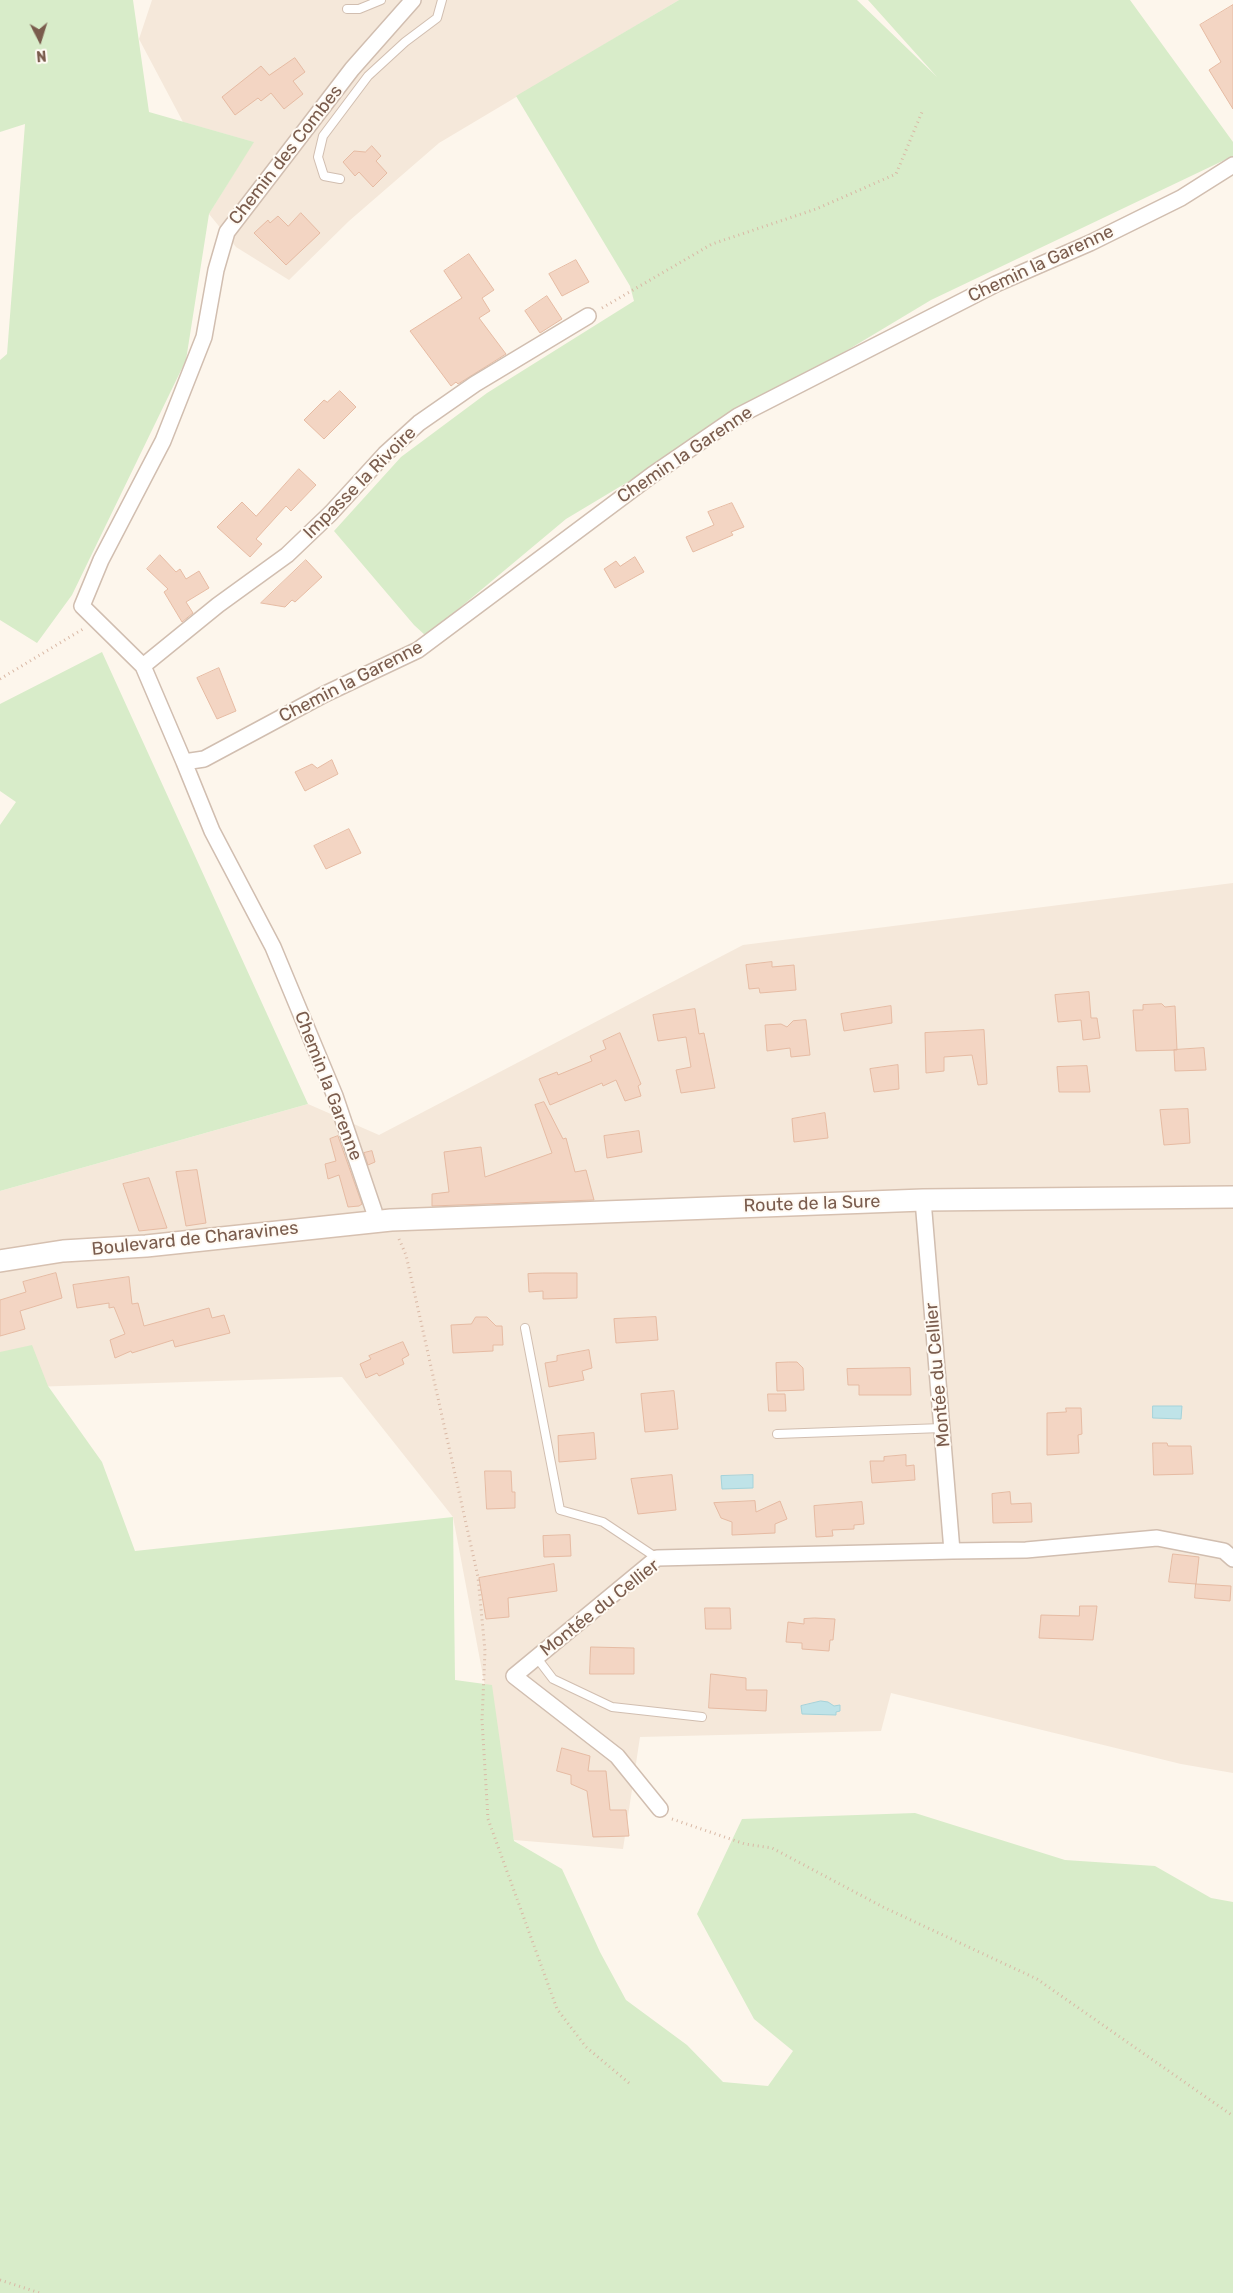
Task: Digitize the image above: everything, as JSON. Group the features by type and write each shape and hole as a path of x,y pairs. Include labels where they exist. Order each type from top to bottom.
{"main road":[{"name":"Route de la Sure","path":"383,1221 923,1200 1233,1197"},
{"name":"Boulevard de Charavines","path":"0,1261 63,1251 146,1246 383,1221"}],"street":[{"name":"Chemin des Combes","path":"82,606 102,560 163,440 204,337 216,270 227,232 352,69 413,0"},
{"name":"Chemin la Garenne","path":"184,762 204,759 325,694 418,650 652,475 738,416 996,284 1090,243 1181,198 1233,165"},
{"name":"Impasse la Rivoire","path":"143,666 218,605 287,555 331,513 385,454 420,423 475,384 588,316"},
{"name":"Chemin la Garenne","path":"82,606 143,666 212,831 273,947 332,1088 374,1212 383,1221"},
{"name":"Montée du Cellier","path":"923,1200 952,1551"},
{"name":"Montée du Cellier","path":"660,1809 617,1756 514,1676 657,1558 1026,1550 1157,1538 1224,1551 1233,1559"}],"lane":[{"path":"347,9 359,9 381,0"},
{"path":"340,179 324,176 318,157 323,136 368,76 405,42 438,18 442,0"},
{"path":"525,1328 560,1510 603,1522 657,1558"},
{"path":"777,1434 942,1428"},
{"path":"537,1658 554,1679 612,1707 702,1717"}],"path":[{"path":"588,316 712,244 816,209 896,174 922,112"},
{"path":"0,679 59,644 96,618"},
{"path":"383,1221 406,1255 478,1577 485,1651 482,1720 488,1819 557,2009 586,2047 629,2083"},
{"path":"660,1809 674,1821 745,1844 772,1848 883,1907 1037,1979 1233,2116"},
{"path":"0,2280 40,2293"}],"shaded area":[{"path":"152,0 679,0 439,143 349,221 289,280 236,247 209,214 253,142 183,122 139,39"},
{"path":"1233,883 1233,1773 1181,1764 891,1693 881,1731 640,1737 623,1849 514,1840 453,1517 342,1377 0,1388 0,1191 308,1104 379,1135 743,945"}],"green space":[{"path":"0,0 133,0 149,112 254,142 209,214 186,360 72,595 37,643 0,620 0,360 7,354 25,124 0,132"},
{"path":"679,0 857,0 937,77 868,0 1130,0 1233,142 1233,156 931,300 566,519 426,636 414,625 334,531 401,457 487,393 634,301 630,286 516,96"},
{"path":"102,652 308,1104 0,1191 0,825 16,802 0,791 0,704"},
{"path":"32,1345 48,1386 102,1462 135,1551 453,1517 455,1680 492,1685 514,1841 562,1869 600,1952 626,2000 687,2045 723,2082 768,2086 793,2051 754,2019 697,1914 742,1819 915,1813 1065,1860 1155,1866 1211,1898 1233,1902 1233,2293 0,2293 0,1352"}],"water":[{"path":"1153,1406 1182,1406 1181,1419 1153,1418"},
{"path":"753,1475 753,1488 722,1489 721,1476"},
{"path":"821,1701 828,1702 834,1706 840,1705 840,1711 836,1712 836,1715 802,1714 801,1706"}],"building":[{"path":"1233,5 1233,109 1209,70 1221,62 1200,25"},
{"path":"295,58 305,72 293,81 303,94 284,109 271,93 261,101 258,98 235,115 222,97 261,66 269,75"},
{"path":"372,146 381,156 376,161 387,173 373,187 359,172 355,176 343,162 354,151 365,152"},
{"path":"301,213 320,233 286,265 254,233 268,220 270,223 278,216 288,226"},
{"path":"469,254 494,290 482,298 490,311 479,318 506,354 458,384 456,382 451,386 410,331 462,298 444,271"},
{"path":"576,260 589,282 562,296 549,274"},
{"path":"547,296 562,319 540,333 525,311"},
{"path":"340,391 356,407 324,439 304,420 324,400 327,402"},
{"path":"299,469 316,485 291,511 286,506 256,539 262,544 250,557 217,527 242,502 256,516"},
{"path":"732,503 744,527 731,532 733,535 693,552 686,537 714,525 708,512"},
{"path":"160,555 176,572 180,569 186,579 199,571 209,588 186,602 193,613 182,622 164,592 168,589 147,569"},
{"path":"635,557 644,572 615,588 604,569 616,561 620,566"},
{"path":"306,560 322,577 295,602 292,600 285,607 261,603"},
{"path":"219,668 236,711 217,719 197,678"},
{"path":"332,760 338,774 305,791 295,772 312,764 317,768"},
{"path":"349,829 361,853 326,869 314,846"},
{"path":"772,962 772,967 794,965 796,990 760,993 759,988 749,989 746,965"},
{"path":"1089,992 1091,1018 1097,1018 1100,1038 1083,1040 1081,1020 1058,1022 1055,995"},
{"path":"1162,1004 1165,1007 1175,1006 1177,1050 1136,1051 1133,1010 1143,1010 1143,1005"},
{"path":"891,1006 892,1023 844,1031 841,1014"},
{"path":"695,1009 699,1034 704,1033 715,1088 681,1093 676,1070 691,1067 686,1037 658,1041 653,1015"},
{"path":"806,1020 810,1055 791,1057 790,1048 767,1051 765,1025 781,1024 787,1027 793,1021"},
{"path":"984,1030 987,1084 978,1085 972,1055 944,1057 944,1071 926,1073 925,1033"},
{"path":"620,1033 641,1084 638,1086 641,1096 625,1101 616,1080 603,1086 602,1083 550,1105 539,1079 557,1072 558,1075 592,1061 590,1056 606,1049 603,1041"},
{"path":"1204,1048 1206,1070 1175,1071 1174,1050"},
{"path":"898,1065 899,1089 874,1092 870,1069"},
{"path":"1087,1066 1090,1092 1059,1092 1057,1067"},
{"path":"544,1102 563,1139 566,1138 575,1172 586,1170 594,1200 432,1206 432,1194 449,1192 444,1152 481,1147 485,1177 552,1153 535,1105"},
{"path":"1188,1109 1190,1143 1164,1145 1160,1110"},
{"path":"825,1113 828,1138 794,1142 792,1119"},
{"path":"639,1131 642,1152 607,1158 604,1136"},
{"path":"338,1136 362,1204 359,1206 348,1207 339,1175 328,1179 325,1164 336,1161 330,1139"},
{"path":"372,1151 375,1162 368,1165 364,1153"},
{"path":"197,1170 206,1223 186,1226 176,1172"},
{"path":"149,1178 167,1228 139,1231 123,1184"},
{"path":"56,1273 62,1298 20,1311 25,1329 0,1336 0,1300 26,1292 23,1282"},
{"path":"577,1273 577,1298 543,1299 543,1291 529,1292 528,1274"},
{"path":"129,1277 132,1304 138,1303 144,1326 209,1308 212,1318 224,1315 230,1333 175,1347 173,1340 132,1353 131,1351 115,1358 110,1340 125,1334 114,1307 109,1308 109,1303 77,1308 73,1285"},
{"path":"476,1317 487,1317 496,1326 502,1326 503,1345 493,1345 493,1351 453,1353 451,1325 471,1324"},
{"path":"656,1317 658,1340 616,1343 614,1319"},
{"path":"403,1342 409,1355 402,1359 404,1364 379,1376 377,1373 366,1378 360,1364 371,1359 369,1356"},
{"path":"589,1350 592,1368 582,1371 584,1380 549,1387 545,1363 557,1361 557,1356"},
{"path":"797,1362 803,1368 804,1390 777,1391 776,1363"},
{"path":"910,1368 911,1395 859,1395 859,1385 848,1385 847,1369"},
{"path":"674,1391 678,1429 645,1432 641,1394"},
{"path":"768,1394 785,1394 786,1411 769,1411"},
{"path":"1066,1408 1081,1408 1082,1434 1078,1435 1079,1453 1047,1455 1047,1413 1066,1412"},
{"path":"594,1433 596,1459 559,1462 558,1436"},
{"path":"1153,1443 1167,1443 1168,1446 1191,1446 1193,1474 1154,1475"},
{"path":"906,1455 906,1466 914,1465 915,1480 872,1483 870,1461 884,1461 884,1457"},
{"path":"485,1471 511,1471 512,1492 515,1492 515,1508 487,1509"},
{"path":"672,1475 676,1510 638,1514 631,1479"},
{"path":"1010,1492 1011,1504 1031,1503 1032,1522 993,1523 992,1494"},
{"path":"755,1501 756,1512 780,1501 787,1519 775,1524 775,1533 732,1535 732,1522 721,1518 714,1503"},
{"path":"862,1502 864,1524 854,1525 854,1529 832,1530 833,1536 816,1537 814,1506"},
{"path":"570,1535 571,1556 544,1557 543,1536"},
{"path":"1173,1554 1199,1557 1196,1584 1169,1582"},
{"path":"554,1564 557,1591 508,1598 509,1617 486,1619 479,1578"},
{"path":"1196,1584 1231,1586 1230,1601 1195,1598"},
{"path":"1080,1606 1097,1606 1093,1640 1039,1638 1041,1615 1079,1616"},
{"path":"705,1608 730,1608 731,1629 706,1629"},
{"path":"804,1619 835,1619 833,1640 830,1640 829,1651 802,1649 802,1643 786,1642 788,1622 804,1624"},
{"path":"591,1647 634,1648 634,1674 590,1674"},
{"path":"711,1674 746,1678 746,1690 767,1690 766,1711 709,1708"},
{"path":"562,1748 590,1756 588,1771 606,1771 610,1810 626,1810 629,1836 593,1837 587,1791 571,1784 571,1775 557,1771"}]}
